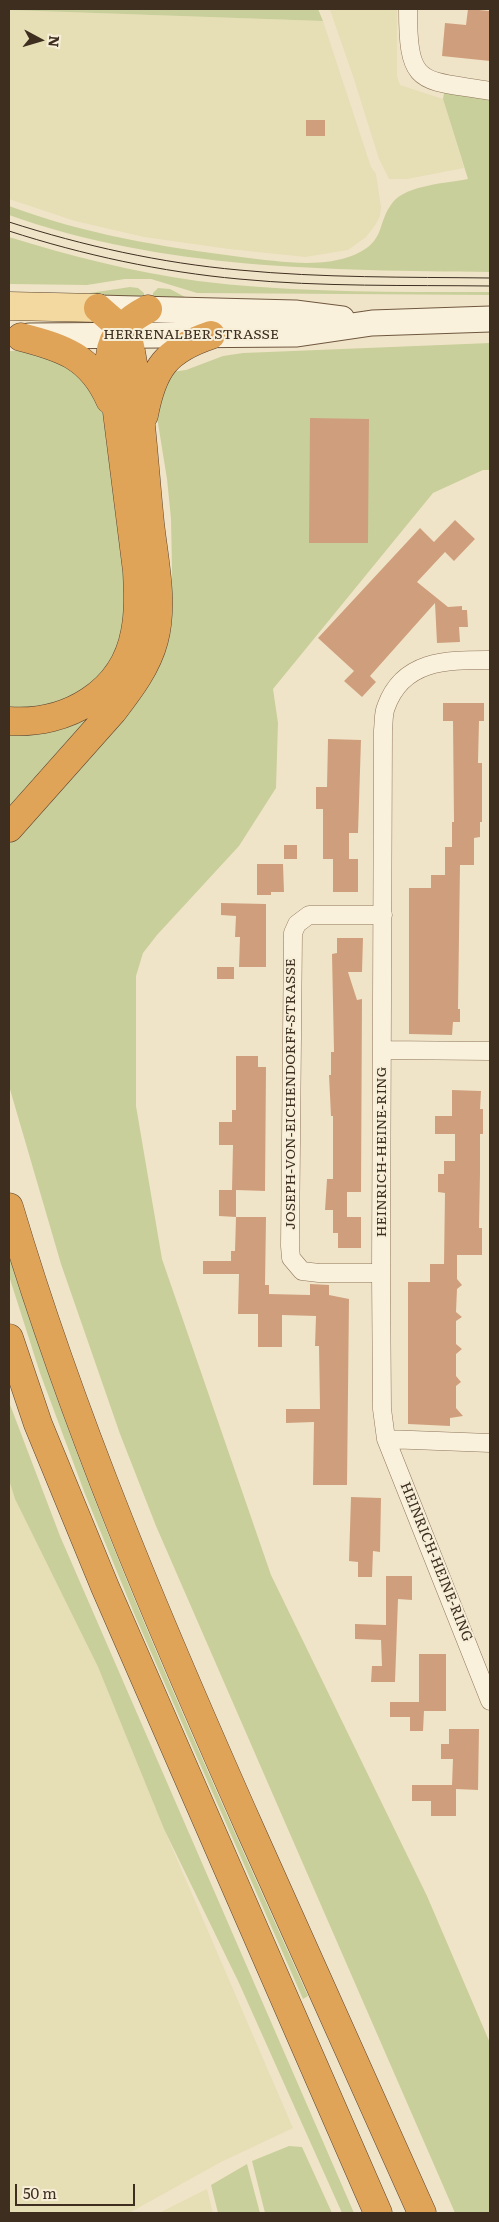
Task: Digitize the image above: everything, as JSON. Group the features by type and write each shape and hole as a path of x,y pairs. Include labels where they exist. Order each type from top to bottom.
{"highway":[{"path":"9,828 113,712 139,674 154,641 159,608 132,358 121,333 98,308"},
{"path":"9,720 41,720 57,717 77,709 97,696 113,679 126,658 132,642 138,606 137,570 110,356 111,347 129,320 148,309"},
{"path":"141,434 150,389 164,363 177,349 211,335"},
{"path":"15,337 50,344 82,360 103,384 116,415"},
{"path":"9,1207 24,1258 72,1396 137,1568 212,1744 422,2213"},
{"path":"9,1338 38,1424 105,1587 378,2213"}],"main road":[{"name":"HERRENALBER STRASSE","path":"9,306 295,313 372,323"},
{"name":"HERRENALBER STRASSE","path":"15,337 121,333 297,334 372,323 490,319"}],"street":[{"path":"408,9 408,40 415,69 424,78 436,82 490,91"},
{"name":"HEINRICH-HEINE-RING","path":"490,660 434,662 417,670 402,681 385,708 383,730 381,1273 382,1409 386,1439 490,1701"},
{"name":"JOSEPH-VON-EICHENDORFF-STRASSE","path":"381,1273 319,1273 302,1271 291,1258 290,1246 293,933 297,924 309,916 382,915"},
{"path":"382,1050 490,1051"},
{"path":"386,1439 490,1443"}],"shaded area":[{"path":"293,9 397,9 397,76 400,85 443,99 464,168 407,179 389,179 379,159 330,10"},
{"path":"9,10 323,21 371,167 376,174 381,207 380,216 376,224 366,237 348,250 305,257 144,237 75,221 9,199"},
{"path":"9,1480 15,1499 98,1667 164,1829 293,2128 221,2162 129,2213 9,2213"},
{"path":"207,2189 213,2213 159,2213"}],"green space":[{"path":"318,9 323,21 9,10"},
{"path":"444,93 490,99 490,272 307,268 186,257 126,247 67,233 9,215 9,206 95,232 211,253 298,263 327,262 341,259 354,255 372,244 380,231 384,217 399,196 417,188 468,179 443,99"},
{"path":"9,237 102,263 198,281 307,290 490,292 490,295 197,293 151,279 125,279 87,285 9,284"},
{"path":"130,287 138,288 144,293 144,296 89,296 90,293"},
{"path":"158,288 170,289 185,297 153,297 153,293"},
{"path":"490,343 490,470 483,470 433,493 273,689 278,723 276,788 239,846 157,935 143,953 136,976 136,1106 162,1259 271,1575 427,1896 490,2043 490,2213 455,2213 156,1526 120,1434 61,1264 9,1086 9,843 170,605 172,570 171,519 167,479 156,411 171,372 186,370 223,356 243,353"},
{"path":"9,351 43,351 65,356 103,398 128,591 120,644 99,679 74,698 44,707 9,709"},
{"path":"133,668 9,814 9,730"},
{"path":"9,1255 40,1350 110,1537 186,1722 308,1996 303,1999 136,1618 85,1494 40,1373 9,1276"},
{"path":"9,1402 60,1536 354,2213 342,2213 239,1983 164,1829 98,1667 15,1499 9,1480"},
{"path":"289,2146 302,2147 332,2213 265,2213 252,2161"},
{"path":"247,2164 260,2213 218,2213 211,2185"}],"building":[{"path":"468,9 490,11 490,61 442,56 445,23 466,25"},
{"path":"306,120 325,120 325,136 306,136"},
{"path":"310,418 369,419 368,543 309,543"},
{"path":"455,520 475,539 454,561 445,552 417,582 448,607 462,606 462,610 467,610 468,627 459,627 460,642 437,643 435,603 370,676 376,682 362,697 344,681 354,671 318,638 420,528 434,542"},
{"path":"443,703 484,703 484,721 479,721 478,763 482,763 482,822 480,822 480,837 474,838 474,865 460,865 458,1009 460,1009 460,1022 453,1022 452,1035 409,1034 409,888 431,888 431,875 445,875 445,847 452,847 452,822 454,822 453,721 443,721"},
{"path":"328,739 361,740 358,833 349,833 349,859 358,859 358,892 333,892 333,859 323,859 323,809 316,809 316,787 327,787"},
{"path":"284,845 297,845 297,859 284,859"},
{"path":"257,864 283,864 284,892 271,892 271,895 257,895"},
{"path":"221,903 266,904 266,967 239,967 240,937 235,937 236,916 221,915"},
{"path":"337,938 363,938 362,972 348,972 357,1000 362,999 361,1192 347,1192 347,1217 361,1217 361,1248 338,1248 338,1233 333,1233 333,1210 325,1210 327,1179 333,1179 333,1116 331,1116 329,1075 331,1075 331,1052 334,1052 332,954 337,953"},
{"path":"217,967 234,967 234,979 217,979"},
{"path":"236,1056 258,1056 258,1067 266,1067 265,1191 236,1190 236,1217 219,1216 219,1190 232,1190 233,1145 219,1145 219,1122 232,1122 232,1110 236,1110"},
{"path":"452,1090 481,1091 480,1109 483,1109 483,1134 480,1134 479,1228 482,1228 482,1255 457,1255 457,1279 462,1285 457,1289 456,1312 462,1317 456,1321 456,1344 462,1349 456,1354 456,1376 461,1382 456,1386 456,1408 463,1416 450,1418 450,1426 408,1424 408,1282 430,1282 430,1264 444,1264 445,1193 438,1192 438,1174 444,1174 444,1161 455,1161 455,1134 435,1134 435,1116 452,1116"},
{"path":"236,1217 266,1217 265,1285 269,1285 269,1294 310,1295 310,1284 329,1285 329,1295 349,1299 347,1485 313,1485 314,1422 286,1423 286,1409 320,1409 319,1346 315,1346 316,1316 282,1315 282,1347 258,1347 258,1314 238,1314 239,1274 203,1274 203,1261 231,1261 231,1251 235,1251"},
{"path":"351,1497 381,1498 380,1552 373,1551 372,1577 358,1577 358,1562 349,1561"},
{"path":"386,1576 412,1576 412,1600 398,1599 395,1682 371,1682 372,1666 382,1666 381,1640 355,1639 355,1624 386,1625"},
{"path":"419,1654 446,1654 446,1711 424,1711 423,1731 410,1731 410,1717 390,1717 390,1702 419,1702"},
{"path":"449,1729 479,1729 478,1790 456,1789 456,1816 431,1816 431,1801 412,1801 412,1785 452,1785 453,1759 441,1759 441,1744 449,1744"}],"tram line":[{"path":"9,222 94,246 210,267 270,273 333,276 490,278"},
{"path":"9,231 94,255 210,276 270,282 490,286"}]}
